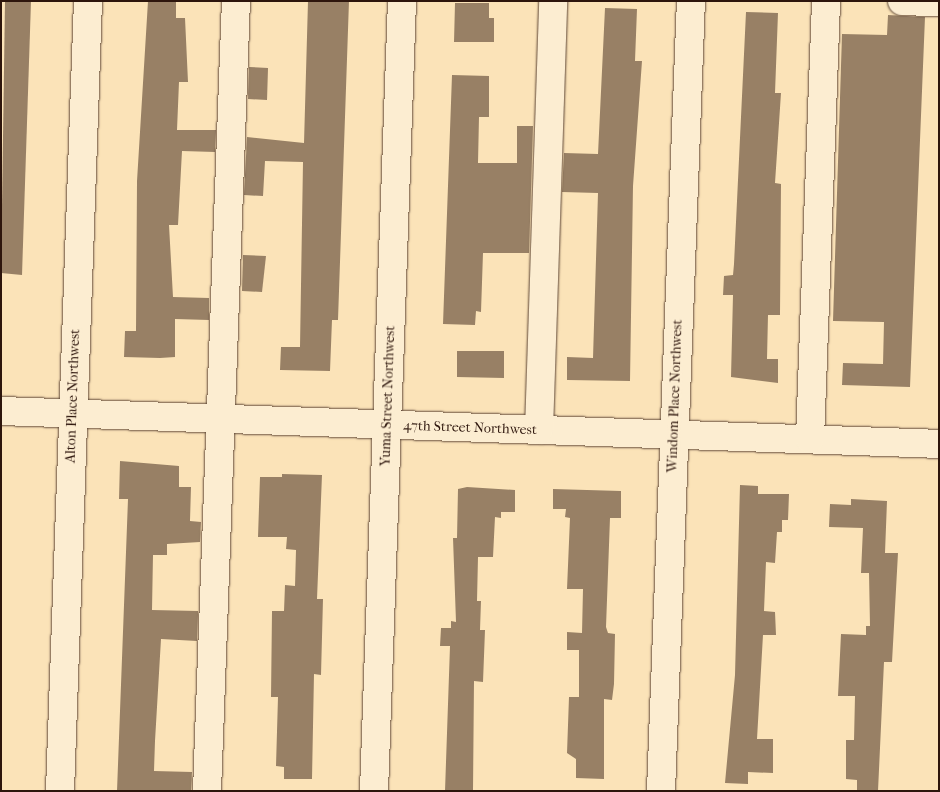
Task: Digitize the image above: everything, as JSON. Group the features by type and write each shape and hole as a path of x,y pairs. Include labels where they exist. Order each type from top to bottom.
{"street":[{"name":"Alton Place Northwest","path":"60,791 88,1"},
{"path":"207,791 219,419 236,1"},
{"name":"Yuma Street Northwest","path":"374,791 402,1"},
{"path":"540,430 553,1"},
{"name":"Windom Place Northwest","path":"661,791 691,1"},
{"path":"810,439 826,1"},
{"path":"902,1 939,2"},
{"name":"47th Street Northwest","path":"1,411 939,444"}],"building":[{"path":"5,1 31,1 22,275 1,273"},
{"path":"148,1 176,1 176,18 185,18 188,82 179,82 177,130 216,130 215,152 182,151 178,225 169,225 173,297 209,298 209,320 175,319 175,357 160,358 124,357 125,331 136,331 137,181"},
{"path":"308,1 349,1 338,320 332,320 330,371 280,370 281,347 300,347 303,162 265,161 263,196 244,195 247,137 304,143"},
{"path":"455,3 489,3 489,18 494,18 494,42 454,42"},
{"path":"605,8 637,9 635,61 642,61 633,186 630,381 567,380 567,357 593,358 598,193 562,192 564,153 598,154"},
{"path":"746,12 778,13 775,93 781,93 775,183 781,184 780,315 768,315 767,359 778,359 778,383 731,377 733,295 723,295 724,276 733,275 734,264"},
{"path":"888,15 925,17 910,387 842,385 843,363 883,364 884,322 833,321 842,34 887,35"},
{"path":"249,67 268,68 267,100 248,99"},
{"path":"452,75 489,76 489,117 479,117 478,163 517,163 517,126 533,126 529,253 483,253 481,312 476,311 475,325 443,324"},
{"path":"243,255 266,256 262,292 242,291"},
{"path":"457,351 504,351 504,378 457,377"},
{"path":"120,461 179,466 179,487 191,487 190,521 201,522 200,542 167,544 167,555 153,555 152,610 198,611 197,641 161,639 155,741 154,771 192,772 191,791 117,791 128,499 119,499"},
{"path":"282,474 322,475 317,599 323,599 321,675 314,674 312,779 284,779 284,767 276,766 278,697 271,697 272,611 284,611 285,585 295,586 296,550 286,549 287,537 258,537 260,477 282,477"},
{"path":"740,485 758,486 758,494 789,494 788,520 782,520 782,532 777,532 775,563 766,562 764,611 775,612 776,635 763,635 757,739 773,739 773,773 748,772 748,784 725,783 735,675"},
{"path":"467,487 515,490 515,512 501,512 501,518 495,517 493,557 478,557 477,601 481,601 480,630 485,630 483,682 474,681 473,791 445,791 450,646 440,646 441,628 451,628 451,621 456,622 453,538 457,538 458,489"},
{"path":"553,489 621,491 621,518 610,518 606,627 608,633 615,634 614,684 612,700 604,699 604,779 576,778 576,759 567,753 569,697 579,697 579,650 567,650 567,632 582,633 583,589 567,589 570,518 565,517 566,509 553,509"},
{"path":"851,499 887,501 885,553 898,553 892,662 884,662 878,791 857,791 857,780 846,779 846,740 854,740 855,696 838,696 841,634 866,635 866,626 870,626 869,573 861,573 863,528 829,527 830,504 851,505"}]}
